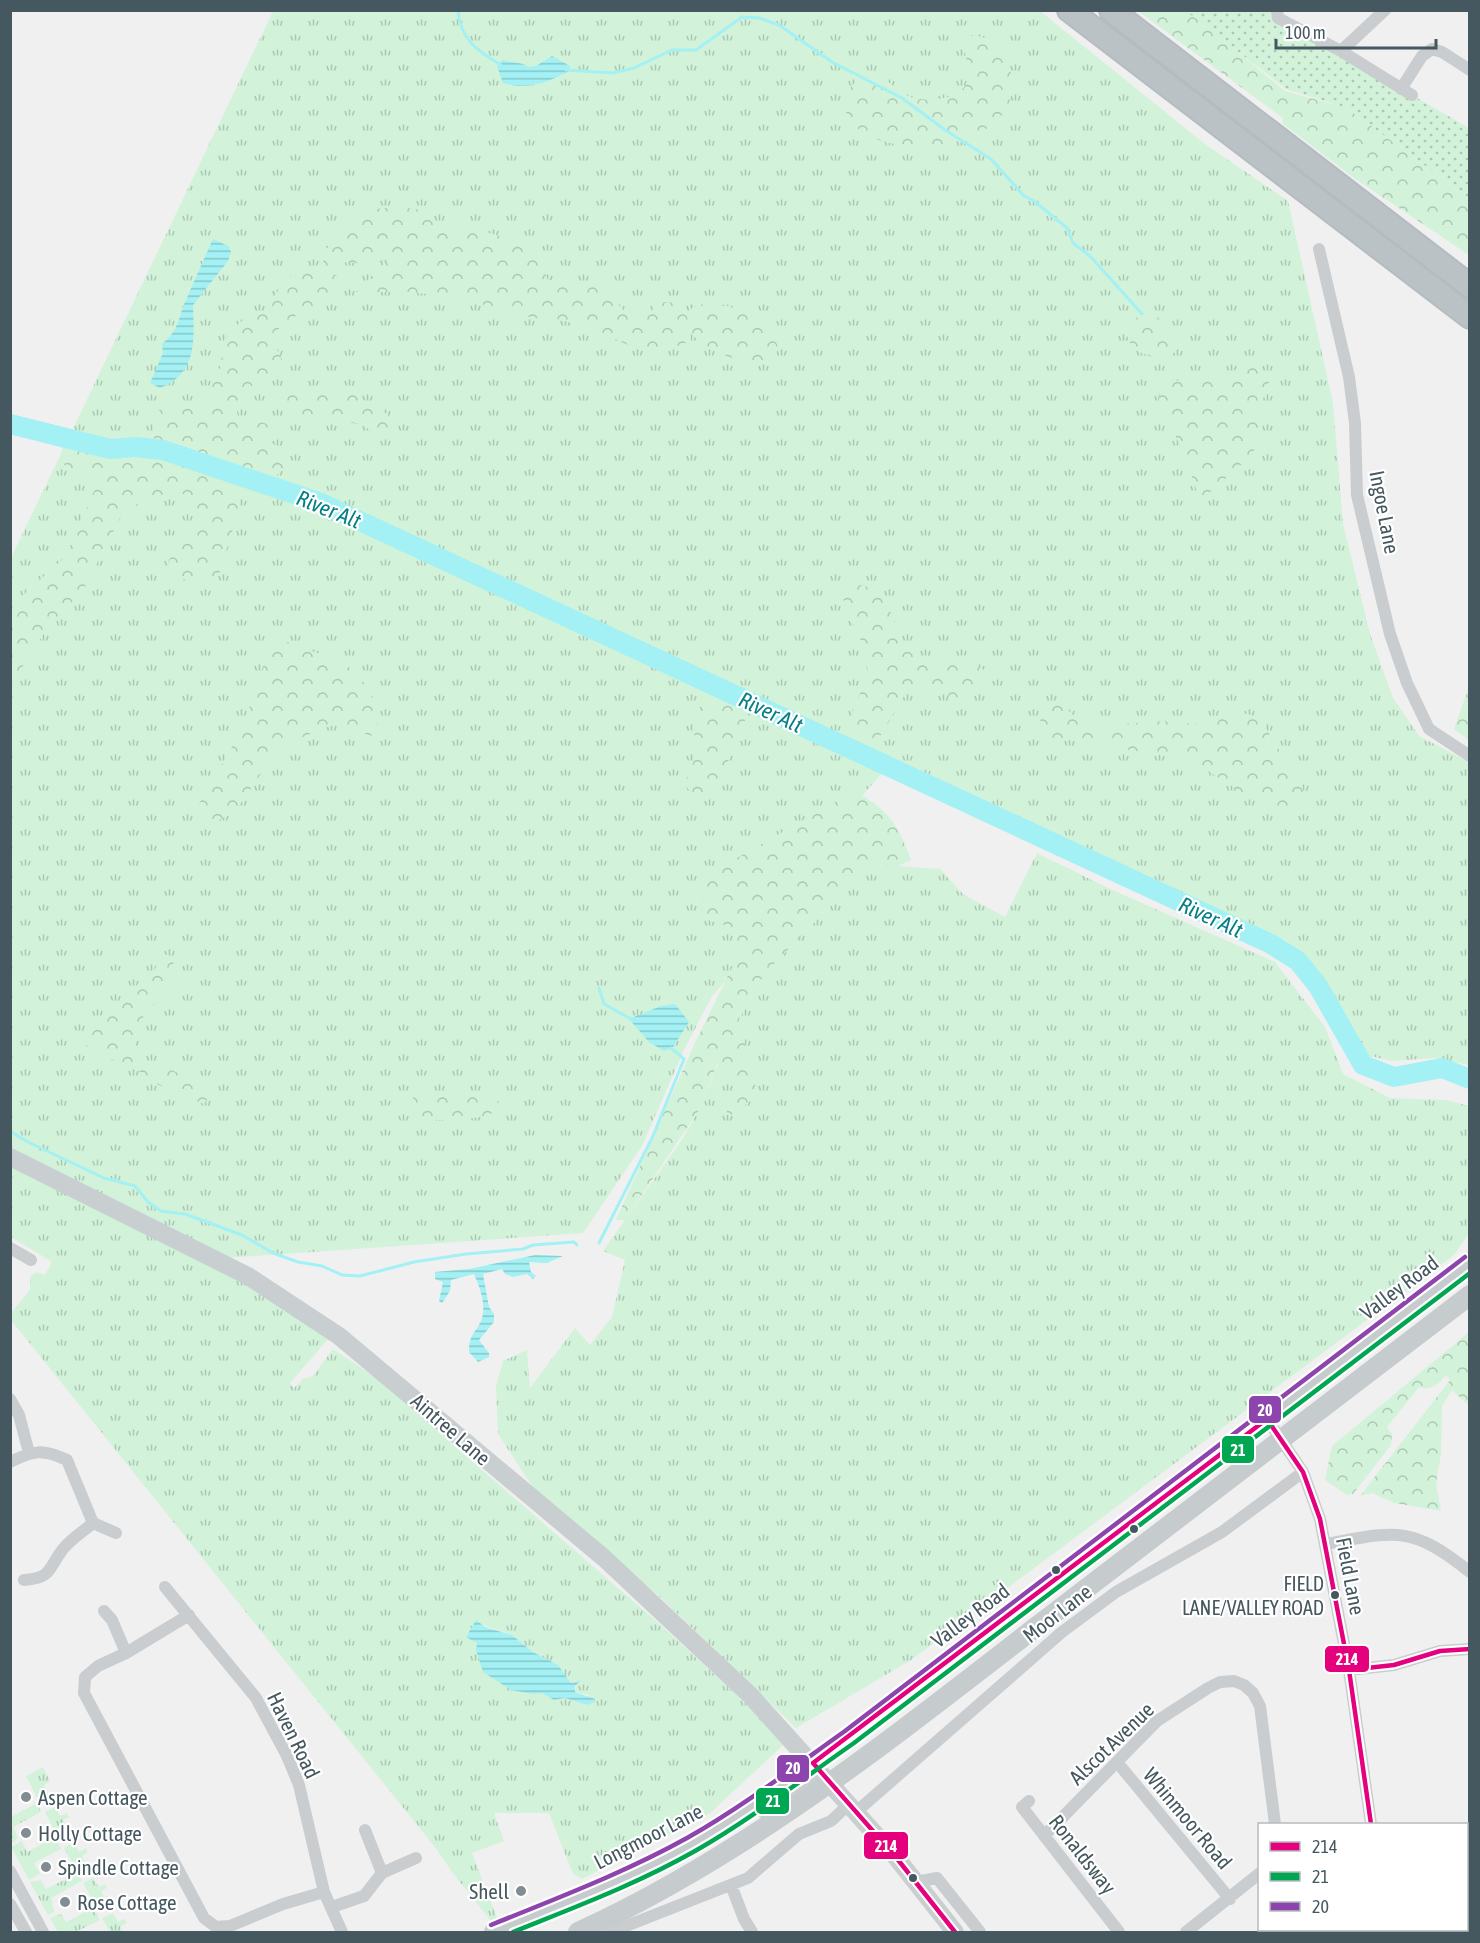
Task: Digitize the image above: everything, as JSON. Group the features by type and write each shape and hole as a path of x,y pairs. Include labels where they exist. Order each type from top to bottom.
{"highway":[{"path":"1069,10 1470,319"},
{"path":"1111,10 1470,286"},
{"path":"1432,259 1470,280"}],"main road":[{"name":"Aintree Lane","path":"10,1157 248,1276 339,1336 604,1558 750,1695 813,1762 916,1882 955,1932"},
{"name":"Valley Road","path":"813,1762 1470,1263"},
{"path":"578,1932 618,1914 713,1861 830,1783 1470,1295"},
{"name":"Longmoor Lane","path":"494,1932 587,1894 690,1845 813,1762"},
{"path":"690,1845 749,1820 806,1781 819,1779 830,1783"}],"street":[{"path":"1341,51 1385,10"},
{"path":"1277,14 1407,92 1422,56 1432,49 1442,52 1470,70"},
{"name":"Ingoe Lane","path":"1319,249 1349,377 1355,423 1358,495 1390,634 1407,684 1429,729 1470,756"},
{"path":"10,1248 30,1260"},
{"path":"10,1399 19,1414 29,1453"},
{"name":"Field Lane","path":"1267,1419 1303,1472 1326,1544 1349,1670 1371,1823"},
{"path":"10,1462 29,1453 49,1452 67,1460 93,1523 116,1533"},
{"name":"Moor Lane","path":"852,1808 1062,1632 1116,1592 1222,1532 1303,1472"},
{"path":"24,1580 38,1579 53,1570 63,1549 93,1523"},
{"path":"1326,1544 1389,1533 1404,1534 1437,1547 1470,1572"},
{"name":"Haven Road","path":"165,1587 256,1698 287,1756 299,1785 324,1892 342,1932"},
{"path":"104,1611 112,1620 126,1653"},
{"path":"189,1615 126,1653 98,1666 84,1677 84,1693 204,1918 216,1926 230,1926 283,1904 324,1892"},
{"path":"1349,1670 1394,1665 1440,1651 1470,1649"},
{"name":"Alscot Avenue","path":"1044,1836 1157,1721 1208,1688 1220,1682 1234,1681 1244,1685 1253,1693 1260,1706 1275,1823"},
{"name":"Whinmoor Road","path":"1117,1762 1230,1899"},
{"name":"Ronaldsway","path":"1029,1801 1022,1807 1119,1932"},
{"path":"611,1932 731,1886 756,1873 799,1834 831,1821 852,1808"},
{"path":"365,1830 382,1873"},
{"path":"332,1907 364,1896 382,1873 416,1858"},
{"path":"11,1874 44,1932"},
{"path":"1186,1932 1258,1875"},
{"path":"916,1882 937,1878 980,1932"},
{"path":"731,1886 744,1919 752,1932"},
{"path":"26,1932 12,1907 27,1902"}],"green space":[{"path":"273,11 1040,11 1205,144 1288,201 1333,403 1343,524 1370,634 1393,698 1419,736 1469,762 1469,1065 1435,1058 1392,1061 1365,1055 1319,971 1286,941 895,759 861,797 758,945 712,996 684,1050 642,1146 583,1233 227,1258 92,1193 11,1147 11,558"},
{"path":"1138,11 1189,11 1285,91 1347,108 1469,198 1469,255 1354,178 1282,123 1283,118"},
{"path":"1186,11 1277,11 1278,18 1469,128 1469,198 1347,108 1286,89"},
{"path":"968,35 992,41 1004,54 1012,92 1000,117 978,134 948,144 915,146 884,142 860,130 846,112 847,92 853,84 868,76 879,77 887,81 912,98 928,100 954,95 965,86 967,81 967,64 962,41"},
{"path":"381,208 414,209 428,214 439,228 487,232 511,240 535,255 548,280 601,285 625,312 651,313 656,302 684,303 688,321 689,311 697,306 712,304 728,306 756,321 774,337 777,346 776,354 767,361 759,363 737,359 703,344 690,330 691,341 663,351 634,348 595,329 557,319 533,318 458,298 410,292 356,292 390,258 372,264 339,262 330,267 344,288 341,295 305,309 273,333 274,343 287,375 255,380 237,411 238,416 271,425 271,442 289,456 287,466 270,481 225,469 187,454 189,446 185,452 154,442 153,420 165,405 171,403 199,410 207,409 209,390 220,368 224,343 230,331 242,321 263,312 287,278 301,272 322,269 328,247 341,230 359,217"},
{"path":"1149,307 1181,344 1167,361 1139,352 1127,337 1125,328"},
{"path":"1249,365 1261,368 1269,382 1261,405 1256,448 1238,468 1200,501 1185,456 1158,400 1164,382 1221,376"},
{"path":"328,390 355,395 387,414 390,427 384,433 378,434 361,425 287,409 273,396 286,391"},
{"path":"65,441 112,453 165,456 179,463 177,469 181,463 240,485 240,505 220,572 199,584 186,581 168,565 172,555 198,529 199,520 195,509 185,494 164,494 141,502 123,512 84,589 44,633 11,685 11,623 22,596 65,557 99,480 65,467 61,453"},
{"path":"842,584 862,585 875,591 884,599 899,633 916,654 934,660 964,661 982,668 988,676 986,688 975,695 957,698 932,690 911,688 881,735 870,739 857,735 852,718 864,684 867,664 862,643 845,605"},
{"path":"284,640 337,660 355,672 368,688 376,708 378,729 371,736 338,724 297,740 276,754 237,807 217,821 205,822 197,812 199,804 241,731 273,641"},
{"path":"1469,687 1469,740 1454,729"},
{"path":"721,692 749,706 747,715 722,777 709,790 701,793 690,792 685,784 694,760 694,728 698,711 710,697"},
{"path":"1053,703 1065,707 1079,721 1095,726 1163,721 1204,725 1239,712 1251,715 1265,727 1303,789 1301,808 1291,815 1278,813 1253,800 1196,763 1173,757 1049,737 1038,716 1043,705"},
{"path":"854,791 884,811 896,827 911,860 899,866 871,864 765,973 739,1019 758,1096 731,1115 726,1115 735,1083 718,1062 699,1110 625,1220 616,1220 694,1045 741,949 728,926 704,919 702,891 718,869"},
{"path":"1037,853 1108,888 1275,962 1325,1027 1343,1074 1390,1098 1446,1100 1469,1106 1469,1233 1454,1255 911,1660 796,1728 659,1596 538,1495 498,1434 496,1386 503,1361 527,1350 530,1388 575,1328 590,1345 612,1317 625,1260 603,1251 679,1144 699,1110 719,1062 735,1083 758,1096 739,1019 765,973 871,864 940,869 964,895 1005,917"},
{"path":"165,954 172,959 175,985 145,1013 138,1027 134,1050 150,1065 160,1064 175,1072 206,1080 209,1092 204,1104 152,1082 131,1065 99,1056 86,1046 100,1018 154,970"},
{"path":"429,1091 489,1092 496,1096 499,1105 495,1112 468,1119 420,1118 413,1111 413,1097"},
{"path":"11,1166 33,1179 33,1182 34,1179 201,1256 329,1338 290,1383 294,1388 303,1379 313,1376 333,1349 375,1377 656,1621 746,1703 784,1742 782,1746 709,1814 582,1879 573,1874 549,1813 494,1813 504,1841 472,1853 497,1918 491,1921 438,1851 11,1320 10,1314 30,1290 30,1277 36,1272 45,1275 52,1262 11,1237","holes":["480,1624 512,1635 533,1652 558,1665 571,1683 577,1680 575,1692 589,1695 587,1705 565,1698 554,1700 542,1693 511,1690 500,1682 477,1643 467,1637"]},
{"path":"1469,1332 1469,1406 1452,1390 1442,1406 1441,1454 1436,1483 1441,1511 1394,1503 1372,1493 1360,1496 1450,1380 1446,1375 1434,1386 1419,1387 1387,1427 1392,1434 1391,1445 1353,1494 1347,1495 1325,1480 1332,1446"},
{"path":"43,1767 50,1781 44,1785 49,1794 38,1800 26,1776"},
{"path":"37,1803 41,1812 13,1827 18,1838 11,1844 11,1817"},
{"path":"55,1807 60,1816 67,1813 69,1817 63,1820 68,1830 57,1835 45,1812"},
{"path":"55,1837 61,1849 34,1863 40,1874 29,1880 11,1847 22,1841 27,1852"},
{"path":"74,1842 79,1852 86,1848 88,1852 82,1856 87,1865 77,1871 64,1848"},
{"path":"78,1873 82,1881 51,1898 54,1912 48,1915 30,1882 41,1880 46,1889"},
{"path":"93,1878 99,1887 105,1884 107,1888 101,1891 106,1901 96,1906 83,1883"},
{"path":"93,1908 100,1920 75,1932 58,1932 50,1918 61,1914 66,1922"},
{"path":"113,1913 118,1922 124,1919 127,1923 120,1927 123,1932 110,1932 102,1918"}],"water":[{"path":"552,56 570,66 568,72 536,84 520,86 503,83 497,66 502,60 528,67 536,66"},
{"path":"213,239 228,246 231,252 228,261 193,305 193,343 187,364 172,382 160,388 150,383 163,353 162,344 176,328"},
{"path":"675,1004 689,1022 673,1047 664,1051 649,1042 629,1019 661,1006"},
{"path":"535,1255 563,1256 547,1263 529,1262 531,1272 536,1276 533,1279 527,1274 513,1277 505,1274 502,1269 483,1274 494,1322 479,1340 489,1353 489,1357 478,1362 469,1352 471,1338 483,1315 483,1303 474,1274 451,1280 450,1291 442,1303 439,1301 443,1282 435,1279 435,1272 469,1269"},
{"path":"476,1620 485,1627 512,1635 533,1652 558,1665 571,1683 581,1680 575,1686 575,1692 595,1699 595,1702 587,1705 565,1698 554,1700 542,1693 533,1694 511,1690 483,1672 476,1650 477,1643 466,1637"}],"waterway":[{"path":"458,10 459,20 466,37 485,55 501,65"},
{"path":"566,70 613,73 634,68 672,50 696,50 742,17 759,18 779,25 832,62 902,98 945,130 991,159 1024,196 1034,201 1067,228 1073,243 1091,257 1142,314"},
{"name":"River Alt","path":"10,424 110,449 135,447 163,450 321,503 1271,944 1298,961 1318,986 1363,1065 1394,1077 1442,1068 1470,1079"},
{"path":"599,988 604,1004 631,1019"},
{"path":"599,1243 653,1136 684,1059 671,1048"},
{"path":"10,1131 104,1178 135,1186 148,1202 161,1211 185,1214 242,1235 273,1253 298,1262 322,1266 342,1275 360,1276 414,1262 523,1249 533,1245 574,1242 577,1245"}],"transit line":[{"name":"20","path":"491,1925 639,1863 687,1838 747,1800 845,1731 1465,1257"},
{"name":"21","path":"513,1932 651,1874 716,1839 756,1813 854,1743 1470,1273"},
{"name":"214","path":"1267,1419 1303,1472 1320,1519 1349,1670 1371,1823"},
{"name":"214","path":"813,1763 1267,1419"},
{"name":"214","path":"1349,1670 1394,1665 1440,1651 1470,1649"},
{"name":"214","path":"813,1763 895,1856 955,1932"}],"place":[{"name":"FIELD LANE/VALLEY ROAD","path":"1335,1595"},
{"name":"Aspen Cottage","path":"26,1797"},
{"name":"Holly Cottage","path":"26,1833"},
{"name":"Spindle Cottage","path":"46,1867"},
{"name":"Shell","path":"521,1891"},
{"name":"Rose Cottage","path":"65,1902"}]}
